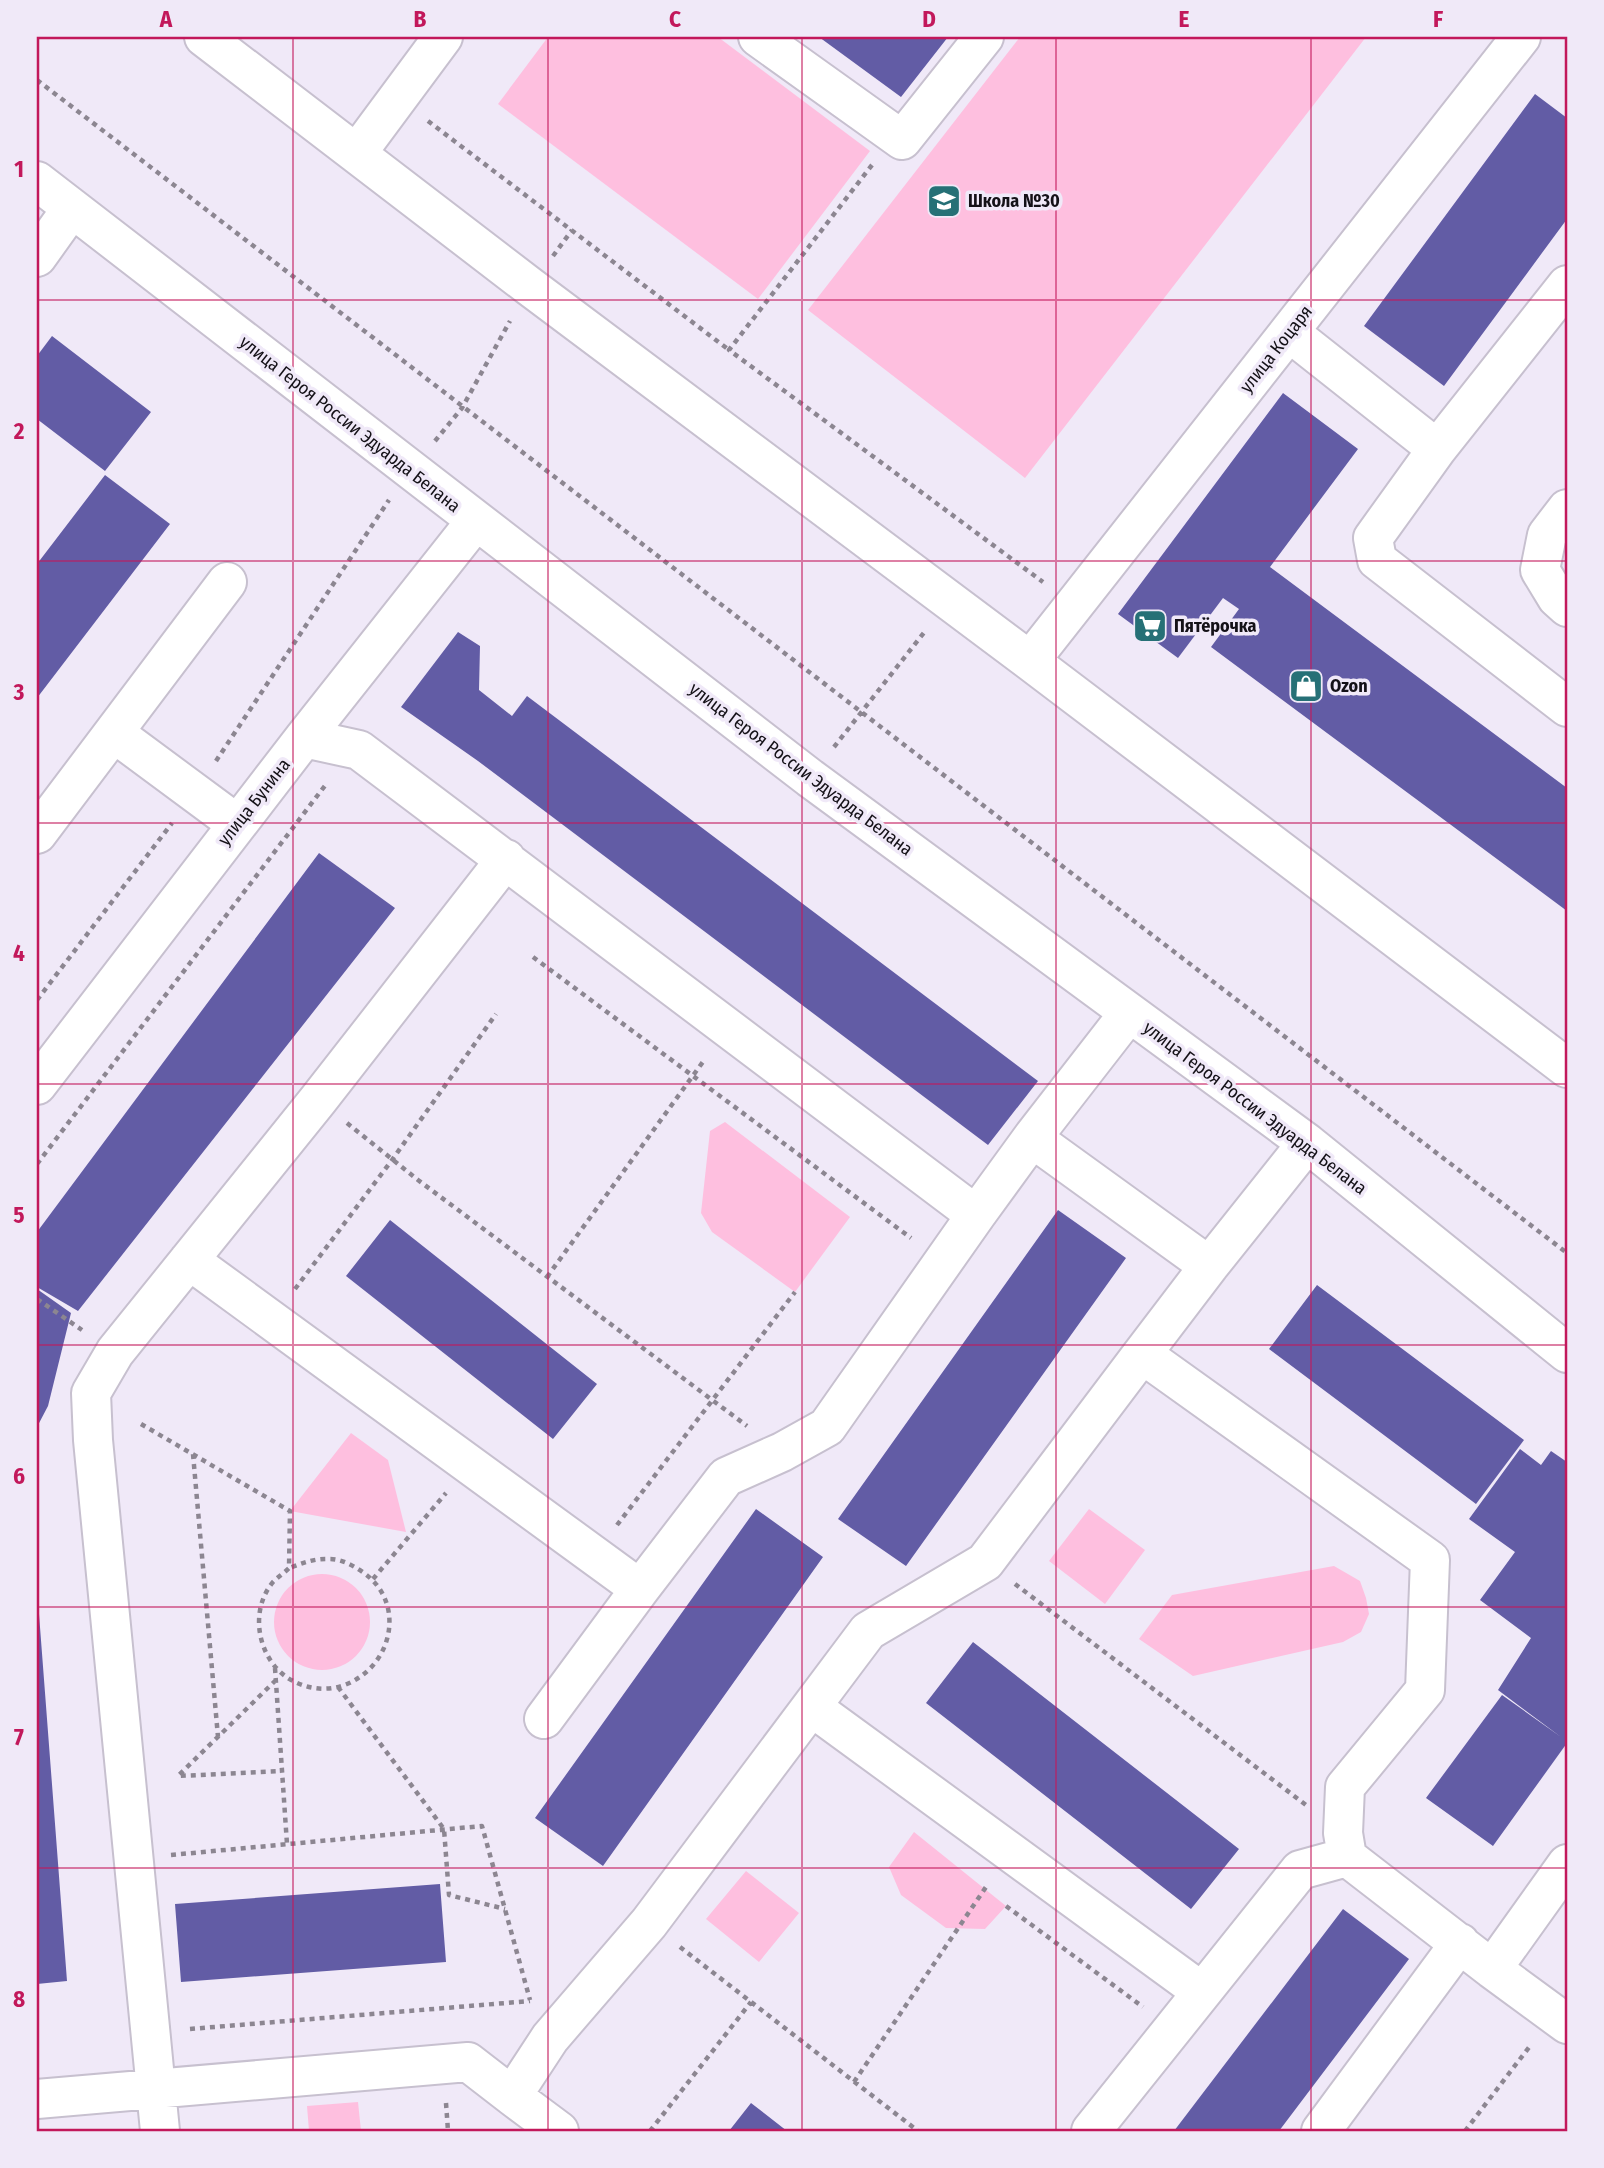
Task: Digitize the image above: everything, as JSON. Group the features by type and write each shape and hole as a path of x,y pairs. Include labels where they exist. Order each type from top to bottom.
{"street":[{"path":"204,37 529,286 1566,1064"},
{"path":"357,153 443,37"},
{"path":"758,37 902,140 984,37"},
{"name":"улица Коцаря","path":"1030,661 1521,37"},
{"name":"улица Героя России Эдуарда Белана","path":"37,181 475,522 810,778 1307,1143 1567,1353"},
{"path":"37,257 72,208"},
{"path":"1567,285 1437,449 1373,538 1377,561 1567,707"},
{"path":"1289,332 1437,449"},
{"path":"1567,509 1547,535 1540,570 1557,598 1567,607"},
{"name":"улица Бунина","path":"37,1085 237,824 475,522"},
{"path":"37,834 227,582"},
{"path":"114,733 237,824"},
{"path":"304,738 359,750 976,1215"},
{"path":"160,2131 93,1440 91,1393 115,1352 506,859"},
{"path":"544,1719 726,1477 782,1452 827,1427 1032,1138 1129,1013"},
{"path":"1032,1138 1209,1266"},
{"path":"512,2096 550,2038 649,1923 813,1708 868,1631 985,1562 1209,1266 1307,1143"},
{"path":"189,1260 640,1589"},
{"path":"1142,1354 1430,1560 1425,1690 1345,1787 1345,1845 1492,1969 1560,2019"},
{"path":"813,1708 1202,1992"},
{"path":"1091,2131 1300,1870 1345,1845"},
{"path":"1492,1969 1567,1864"},
{"path":"1321,2131 1460,1943"},
{"path":"37,2099 468,2062 558,2131"}],"path":[{"path":"37,80 1567,1253"},
{"path":"397,98 729,350 1074,605"},
{"path":"729,350 896,135"},
{"path":"37,1000 194,793 393,495 462,408 529,286"},
{"path":"810,778 950,600"},
{"path":"533,957 943,1262"},
{"path":"272,1321 496,1014"},
{"path":"547,1277 728,1027"},
{"path":"594,1555 795,1293"},
{"path":"37,1298 115,1352"},
{"path":"141,1424 290,1511 289,1568"},
{"path":"193,1454 218,1737"},
{"path":"373,1579 447,1493"},
{"path":"333,1558 354,1566 373,1579 385,1599 390,1621 387,1643 376,1664 359,1679 338,1688 315,1689 294,1682 275,1668 263,1649 258,1626 262,1604 272,1583 289,1568 310,1560 333,1558"},
{"path":"985,1562 1345,1845"},
{"path":"275,1668 287,1844"},
{"path":"276,1680 178,1776 281,1771"},
{"path":"338,1688 444,1829 449,1895 505,1909"},
{"path":"151,2033 530,2001 482,1826 167,1855"},
{"path":"854,2082 1010,1852"},
{"path":"1006,1906 1173,2029"},
{"path":"649,1923 918,2131"},
{"path":"650,2131 751,2002"},
{"path":"1465,2131 1560,2019"}],"shaded area":[{"path":"548,37 718,37 870,151 758,299 498,104"},
{"path":"1020,37 1366,37 1025,478 808,310"},
{"path":"725,1122 850,1217 795,1292 712,1232 701,1213 710,1131"},
{"path":"351,1433 388,1460 406,1532 290,1511"},
{"path":"1089,1509 1145,1550 1105,1604 1049,1561"},
{"path":"1334,1566 1360,1581 1369,1614 1361,1632 1343,1642 1193,1676 1139,1639 1172,1595"},
{"path":"322,1574 340,1577 356,1588 367,1604 370,1622 367,1640 356,1656 340,1667 322,1670 304,1667 288,1656 277,1640 274,1622 277,1604 288,1588 304,1577"},
{"path":"914,1832 1006,1906 985,1929 946,1928 901,1895 889,1867"},
{"path":"746,1871 799,1913 759,1962 706,1919"},
{"path":"358,2102 361,2131 309,2131 307,2106"}],"building":[{"path":"819,37 948,37 901,97"},
{"path":"1535,94 1567,118 1567,219 1444,386 1364,326"},
{"path":"52,336 151,412 105,471 37,419 37,356"},
{"path":"1283,393 1358,449 1270,567 1567,788 1567,911 1211,647 1239,609 1223,598 1178,658 1118,614"},
{"path":"105,475 170,524 37,698 37,564"},
{"path":"458,632 480,646 479,690 512,716 527,696 1038,1081 988,1145 478,761 401,707"},
{"path":"319,853 395,908 78,1311 37,1287 37,1232"},
{"path":"1058,1210 1126,1258 906,1566 838,1519"},
{"path":"390,1220 597,1384 553,1439 346,1276"},
{"path":"1317,1285 1524,1440 1476,1504 1269,1349"},
{"path":"37,1289 71,1313 48,1406 37,1427"},
{"path":"1520,1449 1541,1465 1551,1451 1567,1462 1567,1743 1493,1846 1426,1798 1502,1695 1561,1737 1498,1690 1531,1638 1480,1600 1515,1552 1469,1519"},
{"path":"756,1509 823,1557 603,1866 535,1818"},
{"path":"39,1614 67,1981 37,1984 37,1615"},
{"path":"973,1642 1239,1849 1191,1909 926,1703"},
{"path":"440,1884 446,1962 181,1982 175,1904"},
{"path":"1343,1909 1409,1959 1279,2131 1174,2131"},
{"path":"751,2103 787,2131 729,2131"}],"place":[{"name":"Школа №30","path":"944,201"},
{"name":"Пятёрочка","path":"1150,626"},
{"name":"Ozon","path":"1306,686"}]}
